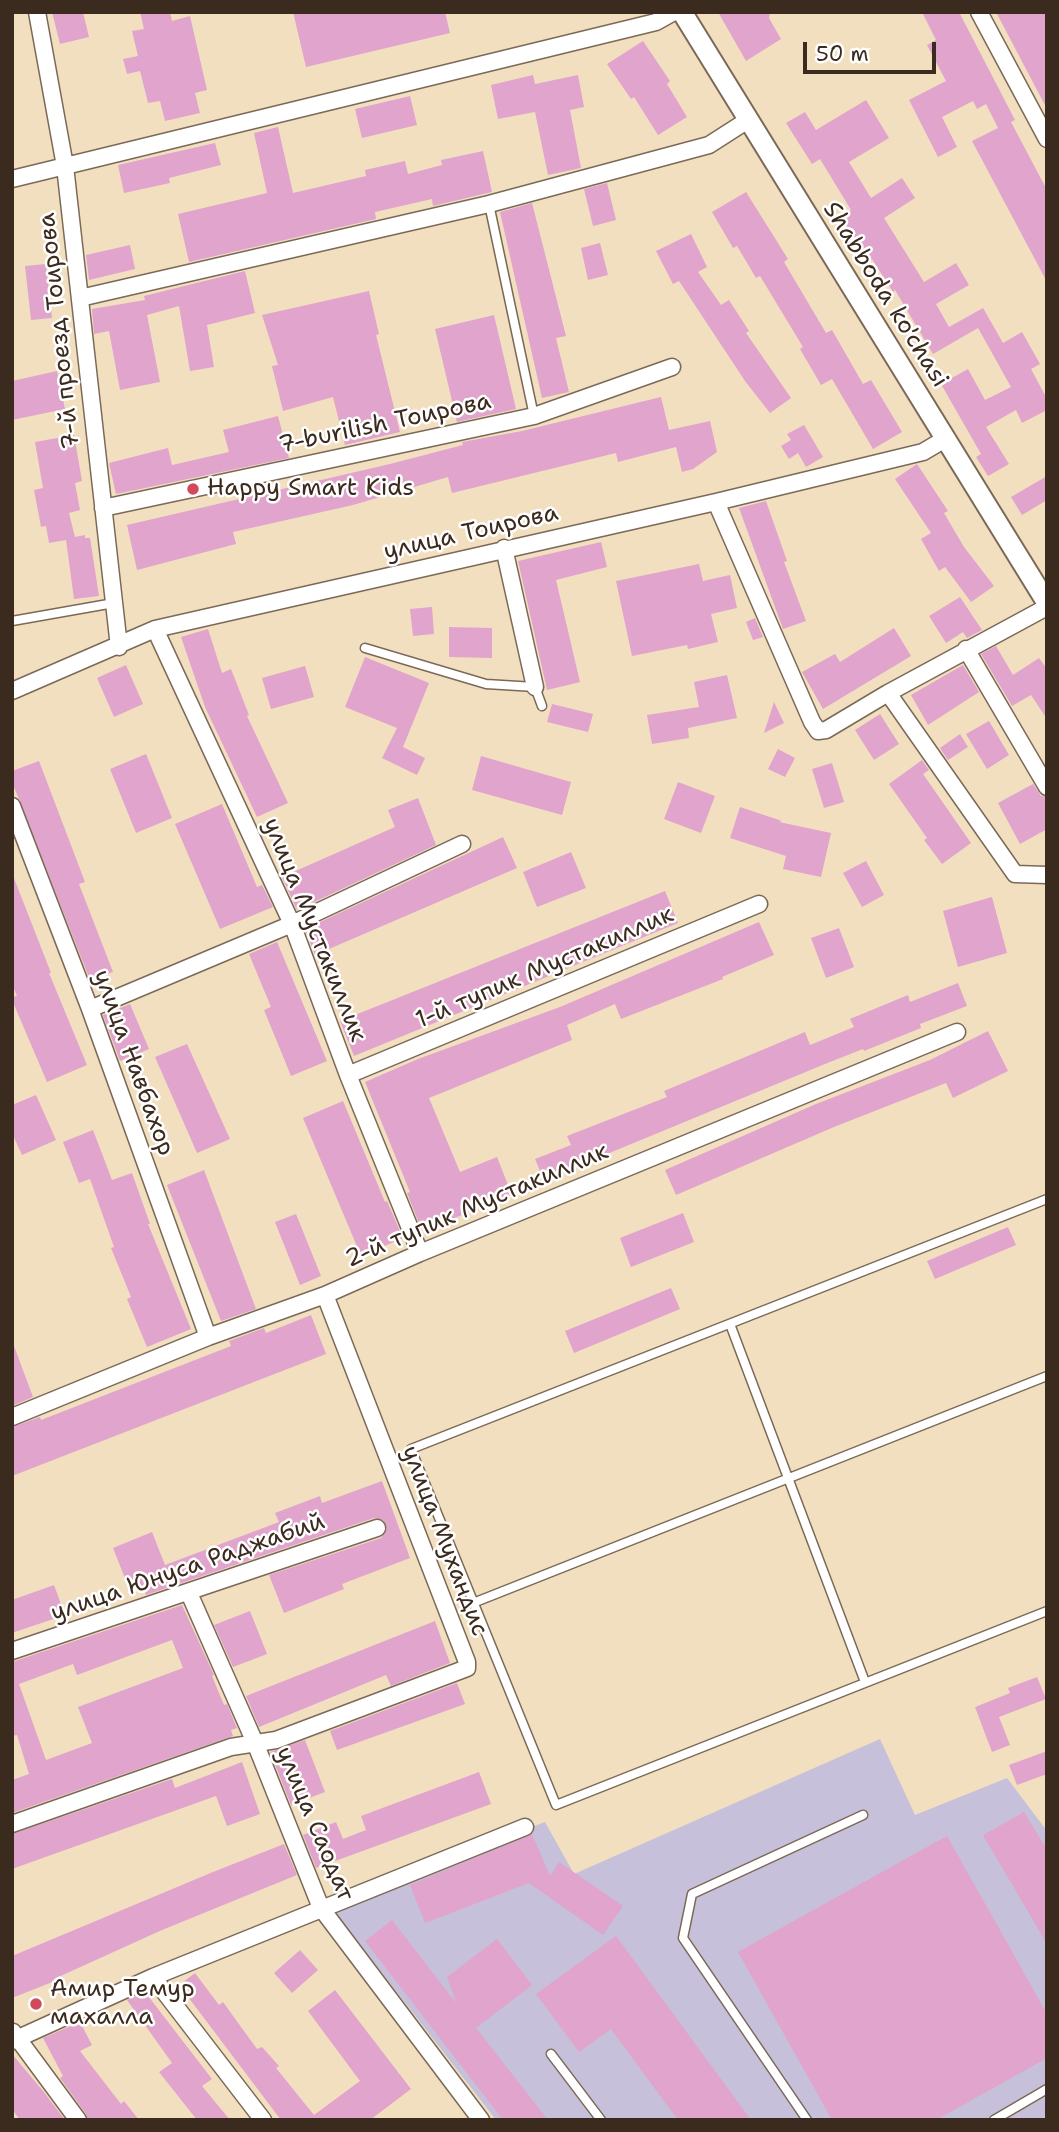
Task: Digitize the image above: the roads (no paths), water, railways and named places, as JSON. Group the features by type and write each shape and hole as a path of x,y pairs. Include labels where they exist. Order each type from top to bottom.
{"street":[{"name":"7-й проезд Тоирова","path":"37,12 65,166 119,647"},
{"path":"12,179 656,22 674,12"},
{"name":"Shabboda ko'chasi","path":"682,12 1047,605"},
{"path":"979,12 1047,139"},
{"path":"79,298 489,204 709,145 748,120"},
{"name":"7-burilish Тоирова","path":"103,508 534,416 672,367"},
{"name":"улица Тоирова","path":"12,691 119,647 155,629 716,502 923,452 945,439"},
{"path":"716,502 818,731 826,730 1047,605"},
{"path":"504,548 535,687"},
{"name":"улица Мустакиллик","path":"155,629 292,925 348,1075 421,1253"},
{"path":"967,649 1047,787"},
{"path":"888,693 1015,874 1047,876"},
{"name":"улица Навбахор","path":"12,806 90,1009 208,1337"},
{"path":"90,1009 292,925 462,844"},
{"name":"1-й тупик Мустакиллик","path":"348,1075 760,904"},
{"name":"2-й тупик Мустакиллик","path":"12,1417 208,1337 325,1295 957,1032"},
{"name":"улица Мухандис","path":"12,1824 231,1747 276,1741 467,1668 467,1662 325,1295"},
{"name":"улица Юнуса Раджабий","path":"12,1651 377,1528"},
{"name":"улица Саодат","path":"189,1593 256,1745 321,1908 481,2120"},
{"path":"78,2120 14,2037 321,1908 526,1827"},
{"path":"153,1977 263,2120"}],"lane":[{"path":"489,204 534,416"},
{"path":"12,621 114,603"},
{"path":"365,648 486,684 535,687 542,706"},
{"path":"1047,1199 411,1449 556,1805 1047,1611"},
{"path":"730,1324 865,1682"},
{"path":"473,1603 1047,1376"},
{"path":"807,2120 683,1938 692,1894 863,1815"},
{"path":"551,2054 601,2120"},
{"path":"994,2120 1047,2089"}],"place":[{"name":"Happy Smart Kids","path":"193,489"},
{"name":"Амир Темур махалла","path":"36,2004"}]}
